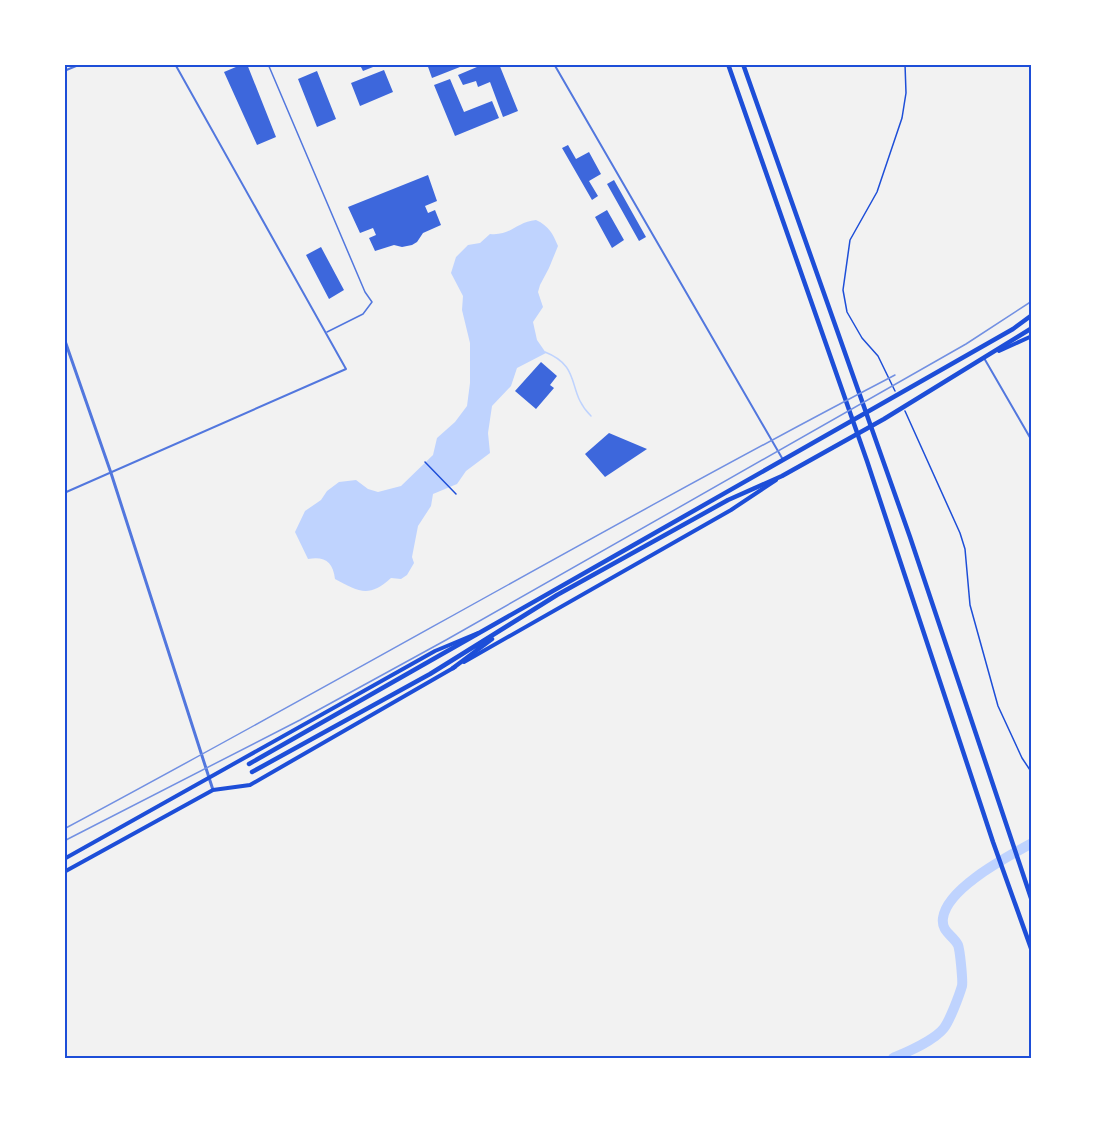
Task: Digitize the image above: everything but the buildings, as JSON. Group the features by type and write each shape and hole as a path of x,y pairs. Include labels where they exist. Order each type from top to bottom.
{"highway":[{"path":"728,64 867,461 993,842 1032,951"},
{"path":"743,64 910,537 1032,901"},
{"path":"249,764 1013,328 1032,315"},
{"path":"252,772 430,674 557,595 728,501 783,476 884,419 1032,328"},
{"path":"453,668 511,624"}],"main road":[{"path":"990,354 1032,336"},
{"path":"64,872 213,790 250,785 731,510 783,476"},
{"path":"64,859 435,651 495,625"}],"street":[{"path":"64,71 81,64"},
{"path":"64,494 346,369 175,64"},
{"path":"554,64 782,459"},
{"path":"64,338 111,473 213,790"},
{"path":"984,358 1032,441"}],"lane":[{"path":"268,64 365,292 372,302 363,314 326,332"}],"path":[{"path":"898,397 878,356 862,338 847,312 843,290 850,240 870,208 902,118 906,93 905,64"},
{"path":"903,407 960,533 965,549 970,605 998,706 1022,758 1032,772"},
{"path":"424,462 456,494"}],"water":[{"path":"536,220 550,231 558,246 540,285 538,292 543,307 533,322 537,340 546,353 517,368 511,386 492,406 488,433 490,453 466,471 457,484 433,494 431,506 418,526 412,557 414,563 407,575 401,579 391,578 370,591 357,590 335,579 330,564 319,558 308,559 295,532 305,511 321,500 327,491 339,482 356,480 368,489 378,492 401,486 433,455 437,438 455,422 467,406 470,383 470,343 462,310 463,296 451,273 456,257 468,245 480,243 490,234 503,233 523,223"}],"waterway":[{"path":"545,352 565,365 583,407 591,416"},
{"path":"893,1058 920,1046 940,1033 959,996 962,986 960,953 958,945 944,927 943,918 947,907 955,896 980,874 1032,843"}],"railway":[{"path":"64,841 300,720 446,640 966,344 1032,301"},
{"path":"64,829 790,430 895,375"}]}
